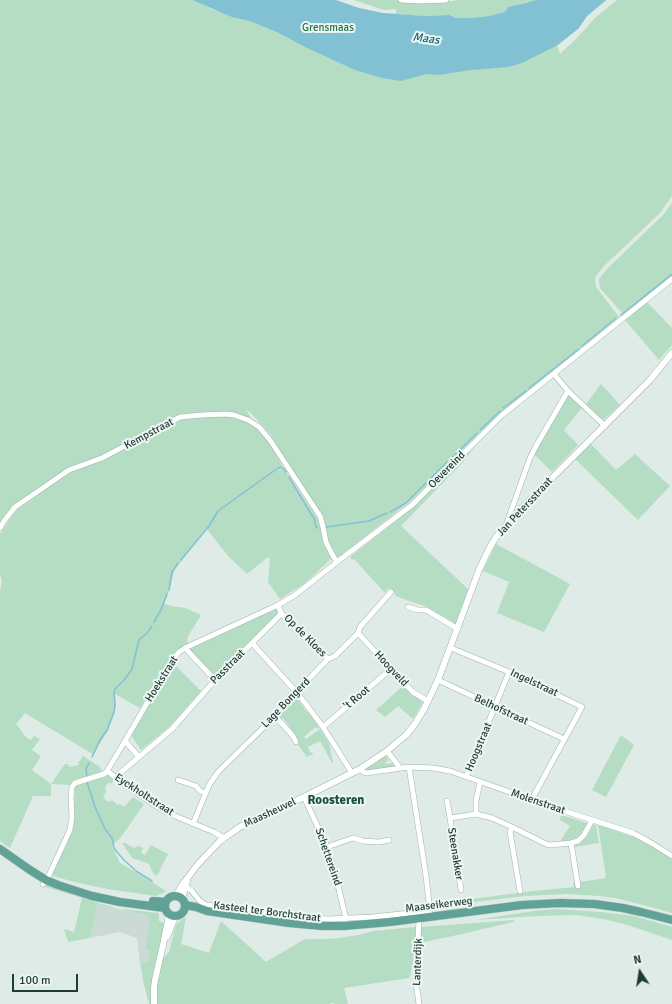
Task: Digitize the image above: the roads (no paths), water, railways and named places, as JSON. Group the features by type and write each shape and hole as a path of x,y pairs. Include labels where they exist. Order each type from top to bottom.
{"main road":[{"path":"0,849 30,870 46,879 58,885 78,891 121,898 169,910 181,915 182,903 170,898 169,910"},
{"name":"Maaseikerweg","path":"182,903 208,911 289,923 322,926 376,924 522,905 560,902 594,904 623,908 672,920"}],"street":[{"path":"401,0 446,0"},
{"name":"Oevereind","path":"337,562 412,505 501,416 672,279"},
{"name":"Jan Petersstraat","path":"387,751 406,735 415,724 428,701 458,629 473,585 496,537 518,512 649,381 672,353"},
{"path":"554,374 568,391 605,426"},
{"path":"506,526 530,458 568,391"},
{"name":"Kempstraat","path":"0,528 15,507 69,470 102,458 180,417 226,414 248,420 259,427 270,440 320,516 326,542 337,562"},
{"path":"281,613 278,605 295,595 337,562"},
{"name":"Lage Bongerd","path":"193,824 209,785 218,772 328,659 335,656 358,632 360,627 391,592"},
{"name":"Hoekstraat","path":"107,771 171,662 179,652 278,605"},
{"path":"408,607 418,610 426,610 458,629"},
{"name":"Passtraat","path":"116,778 172,729 215,680 281,613"},
{"name":"Op de Kloes","path":"281,613 302,636 310,640 328,659"},
{"name":"Hoogveld","path":"358,632 413,692 428,701"},
{"path":"252,643 297,692 323,727 352,773"},
{"path":"185,648 215,680"},
{"name":"Ingelstraat","path":"450,648 510,672 582,706 564,739"},
{"name":"'t Root","path":"323,727 391,669"},
{"name":"Hoogstraat","path":"466,777 510,672"},
{"name":"Belhofstraat","path":"438,680 564,739"},
{"path":"274,716 293,736 296,742"},
{"path":"532,799 564,739"},
{"path":"125,741 139,757"},
{"path":"387,751 399,768"},
{"name":"Maasheuvel","path":"182,903 184,886 187,880 202,859 224,838 240,827 360,769 387,751"},
{"name":"Molenstraat","path":"360,769 366,773 409,767 433,768 450,771 632,833 672,856"},
{"name":"Kasteel ter Borchstraat","path":"184,886 192,891 201,902 206,904 304,918 346,919 430,911 425,868 409,767"},
{"path":"46,879 70,830 72,817 72,787 75,784 104,774 107,771"},
{"name":"Eyckholtstraat","path":"107,771 164,811 214,832 224,838"},
{"path":"178,780 196,786 200,791 206,793"},
{"path":"476,814 476,801 480,782"},
{"name":"Schettereind","path":"304,797 326,847 335,873 346,919"},
{"name":"Steenakker","path":"447,801 461,890"},
{"name":"Steenakker","path":"450,818 476,814 492,818 546,844 571,843"},
{"path":"578,886 571,843 582,838 592,820"},
{"path":"512,827 510,832 520,891"},
{"path":"326,847 354,838 363,841 379,842 389,840"},
{"path":"154,1004 155,980 169,910"},
{"name":"Lanterdijk","path":"419,919 416,982 419,1004"}],"water":[{"name":"Grensmaas","path":"192,0 336,0 359,8 383,13 425,16 449,15 456,18 472,18 505,12 508,7 535,0 606,0 587,16 578,29 556,46 522,63 508,67 471,70 438,75 426,74 401,81 382,78 355,70 305,47 279,33 250,21 232,17"}],"waterway":[{"path":"621,315 672,274"},
{"path":"582,346 616,318"},
{"path":"529,388 579,349"},
{"path":"503,408 526,391"},
{"path":"480,430 500,411"},
{"path":"450,460 477,433"},
{"path":"390,512 406,503 447,462"},
{"path":"181,560 209,526 218,511 278,468 281,467 286,472"},
{"path":"289,477 314,518 316,527 318,528"},
{"path":"326,527 369,521 387,513"},
{"path":"169,590 172,572 178,563"},
{"path":"154,622 161,610 167,594"},
{"path":"92,757 100,740 107,730 114,712 115,689 132,669 139,640 152,626"},
{"path":"87,778 86,769 89,763"},
{"path":"87,782 95,807 105,829 112,838 114,848 136,871 152,881"}],"district":[{"name":"Roosteren","path":"336,801"}],"water label":[{"name":"Maas","path":"426,39"}]}
